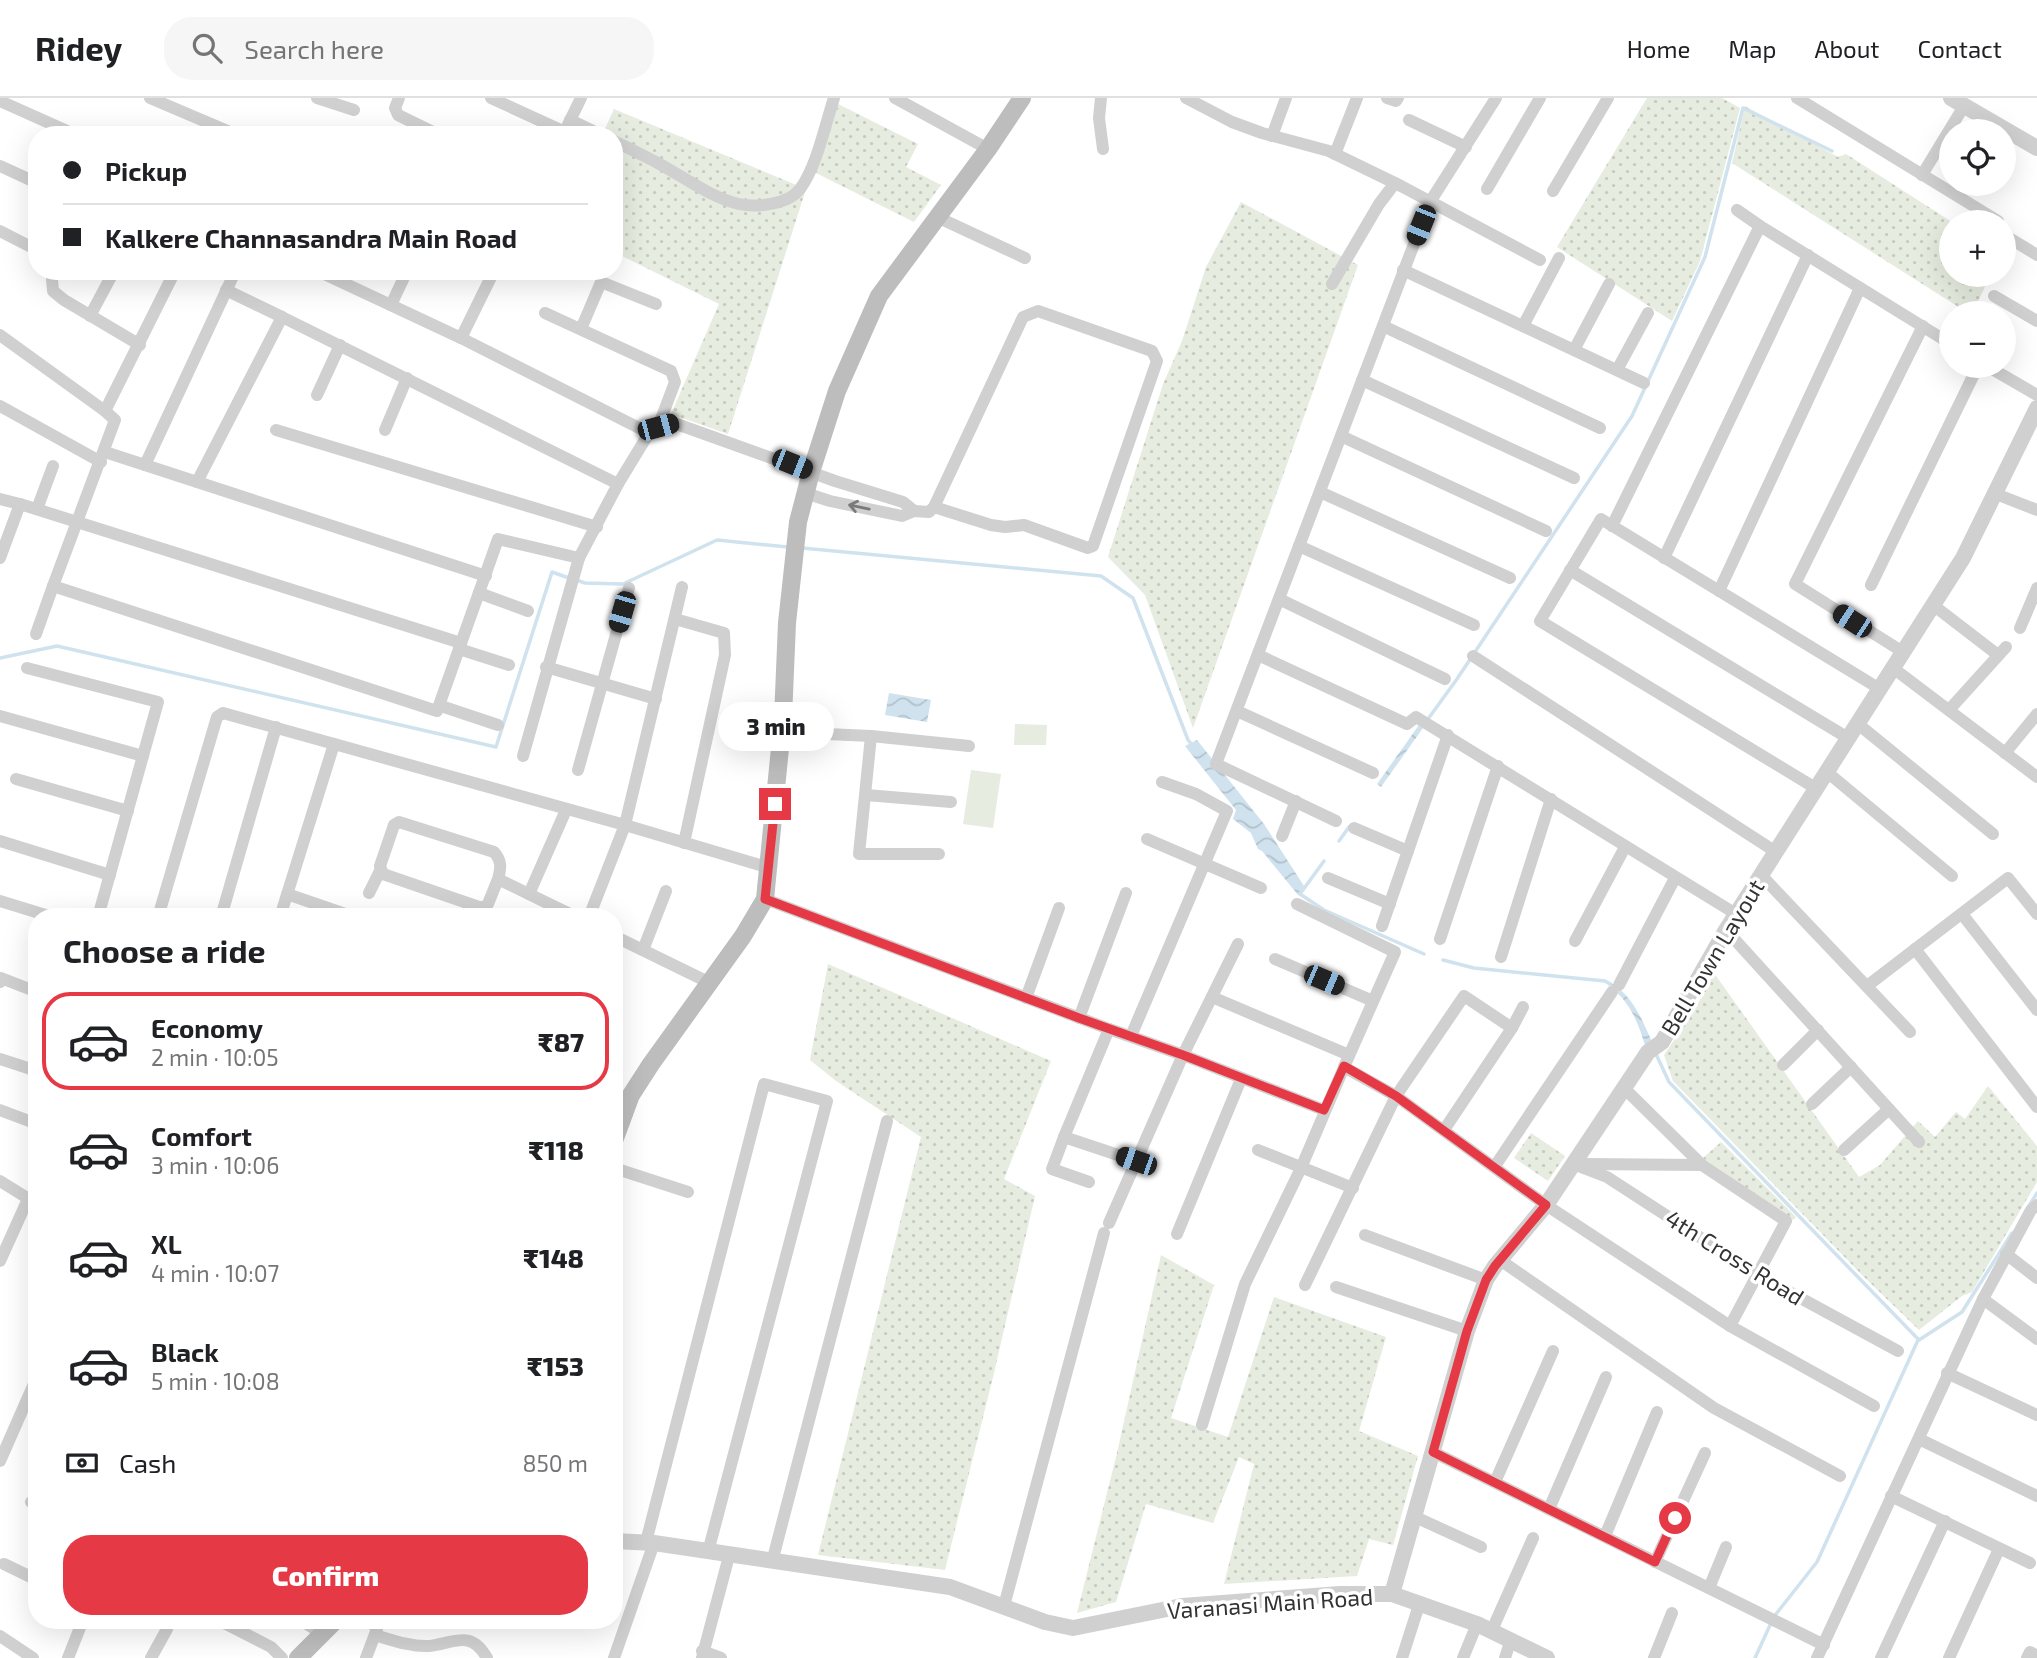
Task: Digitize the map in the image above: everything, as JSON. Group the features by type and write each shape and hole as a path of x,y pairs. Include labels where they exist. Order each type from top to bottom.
{"main road":[{"path":"623,1117 631,1095 663,1044 743,936 765,899 782,732 787,623 798,522 837,391 879,296 988,149 1022,98"},
{"path":"298,1658 327,1629"}],"street":[{"path":"150,98 216,126"},
{"path":"317,98 354,110"},
{"path":"399,98 395,108 398,115 421,126"},
{"path":"491,98 558,126"},
{"path":"520,111 525,98"},
{"path":"567,126 581,98"},
{"path":"623,146 659,163 711,194 740,205 758,205 782,200 798,191 808,175 834,98"},
{"path":"895,98 988,149"},
{"path":"1101,98 1099,118 1103,149"},
{"path":"1186,98 1232,122 1335,154 1540,260"},
{"path":"1272,136 1286,98"},
{"path":"1335,154 1357,98"},
{"path":"1387,98 1396,101 1398,98"},
{"path":"1336,821 1216,764 1430,202 1496,98"},
{"path":"1487,189 1541,98"},
{"path":"1553,191 1608,98"},
{"path":"1797,98 1980,210"},
{"path":"0,101 56,126"},
{"path":"1922,175 1959,101 2037,148"},
{"path":"1409,120 1466,147"},
{"path":"0,166 28,179"},
{"path":"1332,284 1379,204 1395,183"},
{"path":"1737,210 1939,336"},
{"path":"937,217 1025,258"},
{"path":"1612,526 1760,226"},
{"path":"0,231 28,245"},
{"path":"2016,242 2037,255"},
{"path":"1664,558 1808,255"},
{"path":"1523,326 1559,258"},
{"path":"1403,270 1644,383"},
{"path":"52,280 53,291 64,300 140,345"},
{"path":"90,316 109,280"},
{"path":"105,411 172,280"},
{"path":"145,465 230,280"},
{"path":"337,280 654,430 674,423 903,502 914,511"},
{"path":"391,305 403,280"},
{"path":"461,338 490,280"},
{"path":"581,330 601,282 656,304"},
{"path":"1574,350 1608,285"},
{"path":"1719,591 1860,288"},
{"path":"226,289 618,484"},
{"path":"1994,296 2037,321"},
{"path":"805,493 902,516 914,511 929,512 934,507 1023,317 1030,312 1038,311 1152,351 1155,355 1157,362 1093,546 1088,548 1024,525 991,525 934,507"},
{"path":"523,756 579,558 618,484 654,430 676,382 671,371 545,313"},
{"path":"1617,370 1648,313"},
{"path":"197,482 282,317"},
{"path":"1383,326 1600,428"},
{"path":"1903,652 1795,584 1923,326"},
{"path":"0,335 115,421 36,634"},
{"path":"317,395 340,345"},
{"path":"1871,585 1972,378"},
{"path":"2008,378 2037,395"},
{"path":"384,430 407,379"},
{"path":"1362,380 1574,478"},
{"path":"0,406 103,457 145,465 486,576"},
{"name":"Bell Town Layout","path":"1392,1594 1467,1331 1486,1280 1546,1205 1648,1052 1662,1042 1736,914 1963,558 2037,408"},
{"path":"276,429 597,527"},
{"path":"1341,436 1546,531"},
{"path":"37,509 53,466"},
{"path":"1320,492 1510,578"},
{"path":"1996,494 2037,510"},
{"path":"0,499 77,520 460,646 509,665"},
{"path":"0,558 20,504"},
{"path":"1816,789 1540,621 1601,519 1880,689"},
{"path":"53,586 438,711 498,539 579,558"},
{"path":"1299,546 1474,625"},
{"path":"1570,570 1848,738"},
{"path":"593,908 625,825 682,587"},
{"path":"578,770 629,588"},
{"path":"2020,628 2037,588"},
{"path":"479,593 528,611"},
{"path":"1279,599 1445,679"},
{"path":"1933,605 2002,651 1949,710"},
{"path":"675,619 724,633 725,654 684,843"},
{"path":"1258,654 1407,724 1421,720 1736,914"},
{"path":"1473,656 1776,852"},
{"path":"546,667 656,699"},
{"path":"27,668 158,702 101,908"},
{"path":"1893,668 2037,777"},
{"path":"441,706 498,725"},
{"path":"1237,711 1373,774"},
{"path":"161,908 217,717 223,713 769,868"},
{"path":"2005,753 2037,714"},
{"path":"0,716 143,756"},
{"path":"1858,724 1993,834"},
{"path":"224,908 276,727"},
{"path":"782,732 871,736 970,746"},
{"path":"1382,926 1448,735"},
{"path":"871,736 859,853 939,854"},
{"path":"283,908 334,744"},
{"path":"1440,939 1498,766"},
{"path":"1827,772 1952,876"},
{"path":"16,779 128,811"},
{"path":"1131,1036 1227,811 1196,794 1162,782"},
{"path":"866,795 951,802"},
{"path":"1501,957 1551,799"},
{"path":"1282,836 1296,801"},
{"path":"529,894 566,810"},
{"path":"369,893 380,871 394,825 399,822 494,852 501,867 488,904 484,907 380,871"},
{"path":"1354,828 1408,851"},
{"path":"1147,839 1261,888"},
{"path":"0,841 110,875"},
{"path":"1575,941 1625,847"},
{"path":"1761,875 1910,1032"},
{"path":"1328,878 1390,904"},
{"path":"1495,1166 1616,988 1675,878"},
{"path":"1867,986 2008,878 2037,914"},
{"path":"498,879 558,908"},
{"path":"643,950 666,891"},
{"path":"1079,1018 1126,893"},
{"path":"287,894 328,908"},
{"path":"765,899 1324,1110"},
{"path":"0,901 28,910"},
{"path":"1202,1425 1245,1284 1301,1168 1395,952 1297,904"},
{"path":"1026,998 1059,908"},
{"path":"1962,914 2037,1010"},
{"path":"1727,930 1919,1142"},
{"path":"623,940 708,982"},
{"path":"1004,1606 1106,1228 1183,1055 1238,944"},
{"path":"1915,949 2037,1107"},
{"path":"1275,959 1373,1001"},
{"path":"0,982 1,978 28,988"},
{"path":"1305,1284 1396,1096 1464,996 1512,1028"},
{"path":"1212,998 1346,1061 1546,1205 1730,1326 1874,1406"},
{"path":"1444,1130 1523,1007"},
{"path":"1089,1182 1052,1169 1109,1029"},
{"path":"1783,1065 1818,1030"},
{"path":"0,1059 28,1068"},
{"path":"1812,1104 1851,1067"},
{"path":"1177,1234 1241,1079"},
{"path":"614,1658 650,1543 764,1084 827,1101 708,1552"},
{"path":"1623,1087 1702,1165 1786,1221 1730,1326"},
{"path":"1844,1150 1889,1109"},
{"path":"0,1110 28,1121"},
{"path":"772,1562 887,1122"},
{"path":"1064,1137 1136,1161"},
{"path":"1258,1150 1353,1188"},
{"path":"1573,1164 1702,1165"},
{"name":"4th Cross Road","path":"1573,1164 1607,1177 1758,1275 1898,1351"},
{"path":"623,1171 688,1192"},
{"path":"0,1181 28,1198"},
{"path":"0,1261 28,1208"},
{"path":"1817,1658 1983,1299 2006,1254 2035,1210"},
{"path":"1365,1235 1486,1280"},
{"path":"2006,1254 2037,1278"},
{"path":"1500,1260 1714,1408 1840,1476"},
{"path":"1336,1287 1467,1331"},
{"path":"1983,1299 2037,1339"},
{"path":"1495,1482 1553,1350"},
{"path":"1947,1373 2037,1415"},
{"path":"1549,1509 1606,1377"},
{"path":"0,1461 28,1397"},
{"path":"1605,1536 1657,1412"},
{"path":"1919,1439 2037,1496"},
{"path":"1433,1452 1824,1645"},
{"path":"1655,1562 1705,1453"},
{"path":"1891,1496 2030,1563"},
{"path":"1413,1516 1481,1547"},
{"path":"1881,1658 1944,1521"},
{"path":"1492,1630 1533,1538"},
{"name":"Varanasi Main Road","path":"623,1542 650,1543 950,1587 1045,1622 1073,1628 1193,1605 1340,1594 1392,1594 1492,1630 1547,1658"},
{"path":"1709,1588 1726,1547"},
{"path":"1949,1658 1999,1549"},
{"path":"721,1658 702,1654 729,1556"},
{"path":"4,1564 28,1576"},
{"path":"1402,1658 1420,1602"},
{"path":"1654,1658 1672,1613"},
{"path":"1463,1658 1477,1624"},
{"path":"68,1658 79,1629"},
{"path":"151,1658 167,1629"},
{"path":"236,1629 271,1647 282,1658"},
{"path":"366,1658 377,1629"},
{"path":"375,1635 429,1646 466,1639 477,1644 487,1658"},
{"path":"0,1636 27,1656"},
{"path":"1505,1658 1511,1639"},
{"path":"2027,1658 2030,1652 2037,1656"}],"shaded area":[{"path":"1647,98 1722,98 1740,108 1700,261 1672,321 1557,247"},
{"path":"836,103 918,144 906,167 941,185 914,222 812,171"},
{"path":"1745,106 1838,157 1846,154 1939,214 1939,287 1985,287 1978,301 1949,301 1732,163"},
{"path":"614,109 806,189 728,434 671,414 719,304 623,256 623,126 606,126"},
{"path":"1241,202 1358,265 1193,728 1145,595 1108,557 1163,384 1182,341 1206,267"},
{"path":"1015,724 1047,725 1046,745 1014,745"},
{"path":"971,770 1001,774 993,828 963,824"},
{"path":"828,964 1051,1061 1004,1179 1035,1196 945,1570 818,1555 921,1137 836,1081 810,1060"},
{"path":"1714,973 1859,1177 1880,1165 1918,1121 1935,1137 1956,1112 1965,1119 1988,1086 2037,1146 2037,1182 1972,1292 1962,1296 1919,1330 1673,1081 1664,1055 1694,1011"},
{"path":"1531,1133 1565,1156 1548,1181 1514,1158"},
{"path":"1721,1142 1796,1217 1793,1220 1703,1158"},
{"path":"1161,1255 1214,1285 1171,1418 1228,1437 1274,1297 1386,1337 1359,1431 1418,1456 1393,1545 1369,1539 1357,1576 1224,1584 1254,1464 1239,1457 1213,1523 1146,1504 1116,1602 1077,1613 1117,1453"}],"water":[{"path":"889,693 931,700 927,722 885,715"},
{"path":"1419,725 1423,728 1381,787 1377,784"},
{"path":"1197,740 1264,824 1304,886 1298,895 1258,849 1251,833 1233,819 1236,810 1185,746"},
{"path":"1610,982 1631,1002 1653,1044 1646,1048 1633,1014 1623,998 1608,985"}],"waterway":[{"path":"1428,719 1632,416 1705,257 1743,108 1832,151"},
{"path":"576,580 585,583 623,584 717,540 788,547"},
{"path":"802,548 1101,576 1133,598 1188,740 1193,746"},
{"path":"0,658 57,646 496,747 552,572 569,578"},
{"path":"1339,841 1349,827"},
{"path":"1300,894 1324,861"},
{"path":"1300,894 1324,910 1424,954"},
{"path":"1443,960 1474,968 1605,981 1610,984"},
{"path":"1656,1054 1669,1082 1919,1340 1962,1312 2012,1233"},
{"path":"2029,1206 2037,1193"},
{"path":"1776,1614 1817,1562 1918,1340"},
{"path":"1755,1658 1771,1623"}],"route":[{"path":"775,804 765,899 1324,1110 1344,1066 1396,1096 1546,1205 1486,1280 1467,1331 1433,1452 1655,1562 1675,1518"}]}
